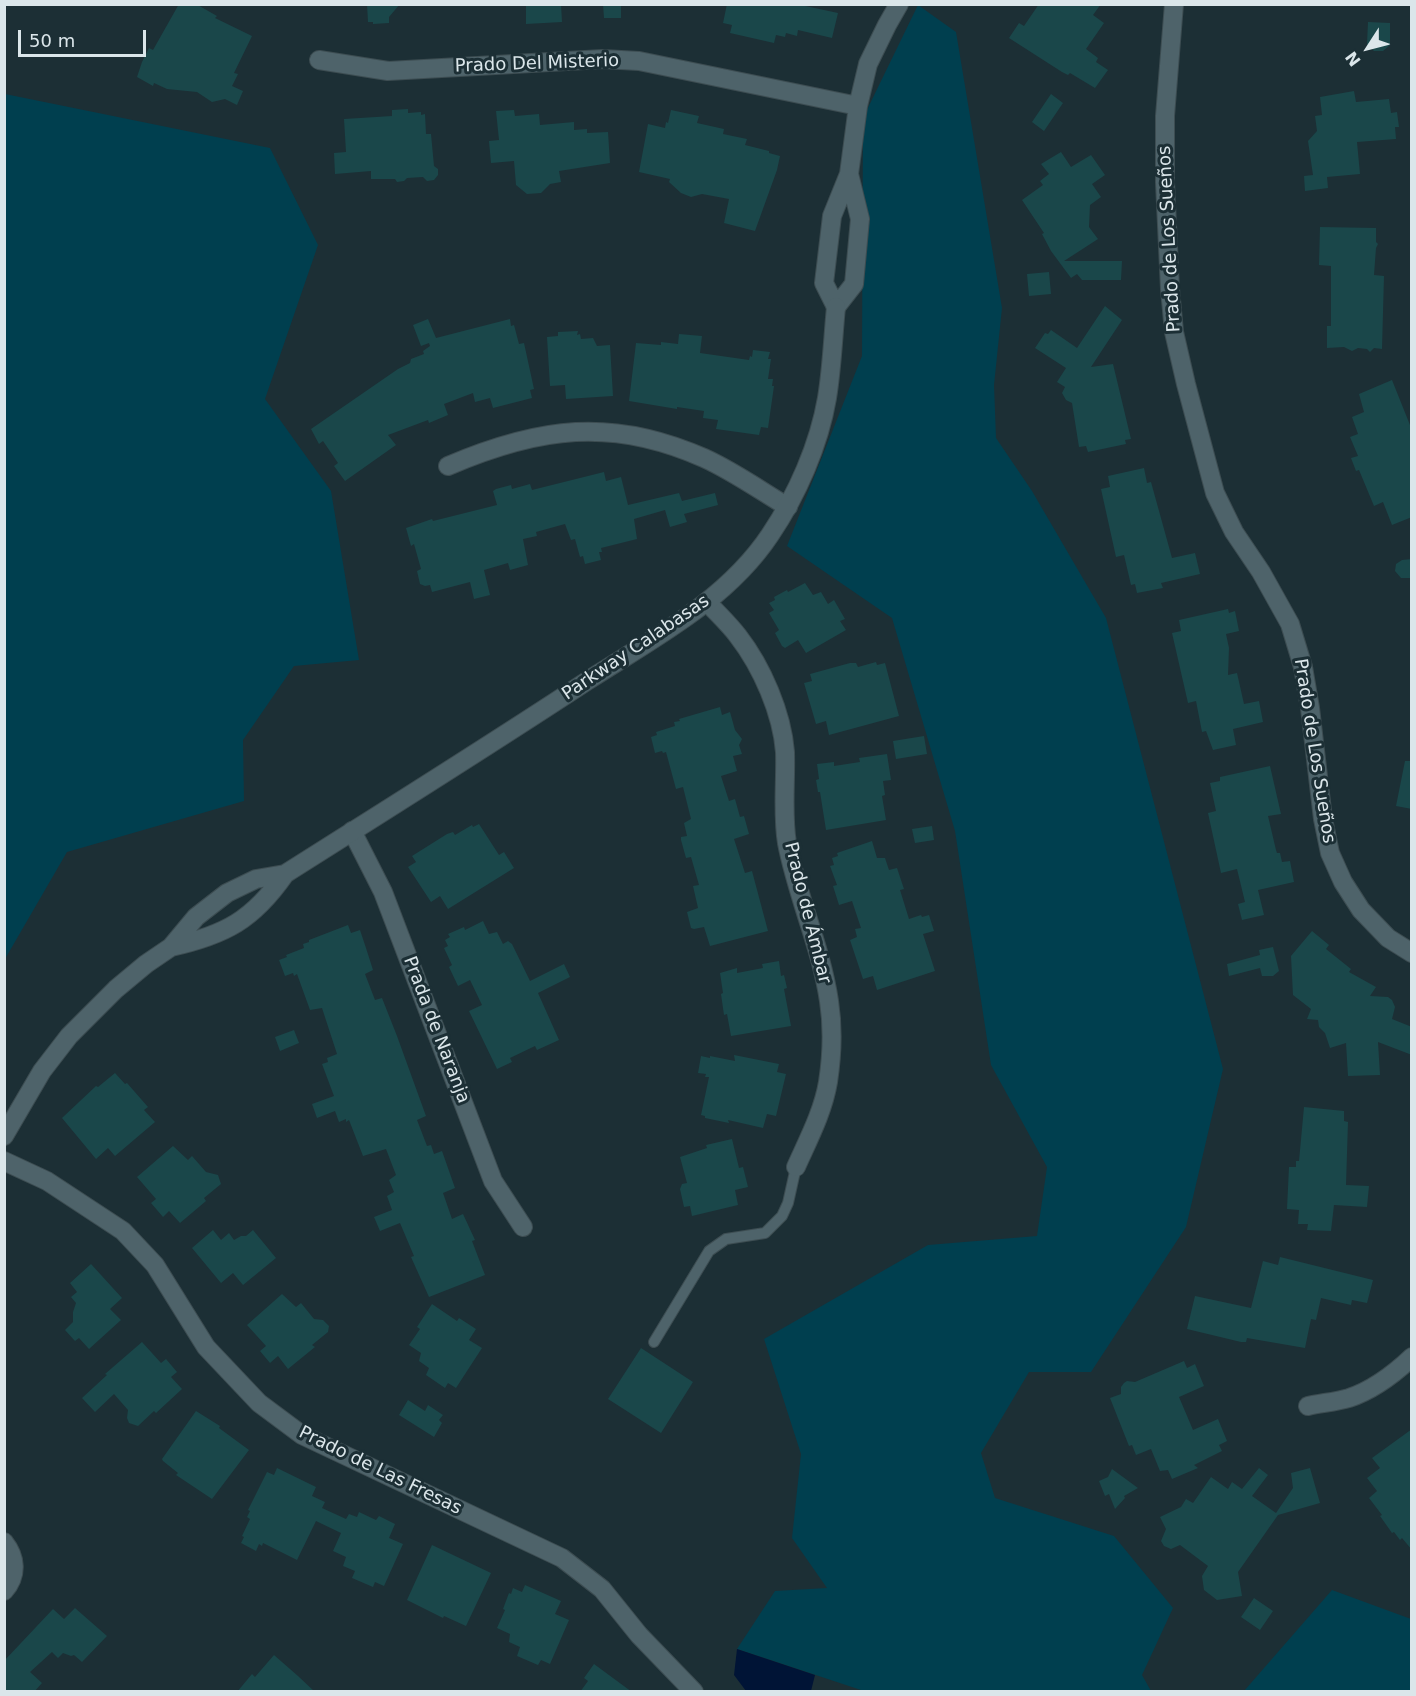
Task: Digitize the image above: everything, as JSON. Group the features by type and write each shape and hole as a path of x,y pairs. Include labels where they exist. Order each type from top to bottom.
{"street":[{"name":"Parkway Calabasas","path":"171,947 194,942 227,930 249,916 271,894 285,874 477,753 707,602 748,564 770,536 788,507 804,472 827,398 836,307 824,283 832,216 849,174 858,106 868,64 899,4"},
{"name":"Prado de Los Sueños","path":"1174,4 1165,116 1166,234 1174,332 1188,394 1215,493 1234,532 1261,572 1290,624 1303,667 1323,819 1330,854 1343,882 1361,910 1388,938 1412,953"},
{"name":"Prado Del Misterio","path":"320,60 388,71 603,59 639,60 858,106"},
{"name":"Parkway Calabasas","path":"836,307 854,284 860,219 849,174"},
{"path":"448,466 486,450 527,438 565,432 601,430 675,446 707,459 788,507"},
{"name":"Prado de Ámbar","path":"707,602 739,636 762,675 778,711 784,750 787,840 795,880 829,1000 832,1044 828,1084 816,1122 796,1167"},
{"name":"Prada de Naranja","path":"352,831 383,892 493,1181 523,1227"},
{"name":"Parkway Calabasas","path":"4,1136 42,1071 69,1036 116,989 171,947 196,917 227,893 256,879 285,874"},
{"name":"Prado de Las Fresas","path":"4,1161 47,1181 123,1231 155,1265 206,1347 259,1402 302,1435 562,1558 602,1589 639,1635 693,1692"},
{"path":"1308,1406 1349,1398 1375,1386 1396,1372 1412,1356"},
{"path":"4,1542 12,1552 15,1569 10,1584 4,1591"}],"lane":[{"path":"654,1342 710,1251 726,1239 765,1233 782,1216 788,1203 796,1167"}],"shaded area":[{"path":"918,5 956,32 1002,308 994,385 996,438 1032,491 1106,618 1223,1069 1186,1227 1091,1372 1029,1372 981,1453 995,1498 1114,1536 1173,1608 1142,1675 1151,1691 864,1691 737,1649 775,1591 827,1588 792,1538 801,1454 764,1339 928,1245 1037,1236 1047,1167 991,1065 955,831 892,618 787,546 862,356 863,118"},
{"path":"5,94 270,148 318,245 265,399 331,491 359,660 294,666 243,740 244,801 67,852 5,959"},
{"path":"1332,1590 1411,1619 1411,1691 1244,1691"},
{"path":"737,1649 815,1675 811,1691 746,1691 734,1675"}],"building":[{"path":"179,4 196,4 217,16 215,18 252,36 234,73 238,74 232,86 243,91 237,105 225,99 212,102 197,92 167,89 154,83 153,86 137,77 149,48 153,50"},
{"path":"367,4 400,4 389,17 389,23 373,24 373,22 368,22"},
{"path":"526,4 561,4 562,22 526,24"},
{"path":"603,4 621,4 621,18 604,18"},
{"path":"727,4 796,4 838,13 832,38 798,30 797,36 786,33 785,37 776,35 774,43 730,33 732,25 723,23"},
{"path":"1039,4 1101,4 1093,15 1104,23 1086,49 1098,58 1096,62 1108,70 1095,88 1070,73 1068,75 1062,72 1009,38 1019,23 1024,26"},
{"path":"1368,22 1390,23 1390,45 1383,51 1374,51 1367,44"},
{"path":"1354,91 1356,102 1389,99 1391,113 1397,112 1399,127 1395,127 1396,139 1357,142 1360,174 1327,177 1328,188 1305,191 1304,176 1313,175 1308,141 1317,131 1315,116 1322,115 1320,97"},
{"path":"1051,94 1063,103 1044,131 1032,122"},
{"path":"408,109 408,113 425,114 426,134 431,134 434,166 438,169 438,175 434,180 427,181 423,177 407,178 397,182 395,179 371,179 371,171 335,174 334,153 346,152 344,119 392,116 392,110"},
{"path":"514,110 515,116 539,114 540,125 574,122 574,130 587,129 587,133 608,132 610,163 559,171 561,182 550,184 541,193 527,194 516,185 514,161 491,163 489,141 499,140 496,111"},
{"path":"671,110 699,116 697,123 724,129 723,134 747,139 745,145 780,156 755,231 724,223 729,199 702,194 691,197 681,193 669,182 670,179 639,172 648,124 665,128"},
{"path":"1061,152 1071,167 1091,155 1105,175 1092,184 1101,197 1090,205 1089,227 1098,239 1064,261 1122,261 1121,280 1082,280 1077,274 1071,278 1051,251 1042,234 1044,233 1022,200 1043,185 1040,181 1049,174 1041,164"},
{"path":"1320,227 1376,228 1378,244 1374,275 1384,276 1382,349 1374,348 1370,352 1367,349 1358,348 1352,351 1344,347 1327,348 1327,326 1331,326 1331,266 1319,265"},
{"path":"1049,272 1051,294 1029,296 1027,274"},
{"path":"1105,306 1122,320 1091,367 1113,364 1131,439 1125,440 1126,444 1088,452 1086,446 1079,447 1072,403 1066,400 1062,393 1065,387 1057,382 1066,368 1035,348 1045,333 1048,334 1051,330 1077,348"},
{"path":"428,319 436,338 510,319 519,344 524,343 534,389 530,390 532,398 493,408 490,398 475,402 473,393 444,404 448,415 388,435 396,445 345,481 334,466 338,463 323,441 319,444 311,429 410,363 411,359 424,354 423,351 430,346 429,343 421,346 413,325"},
{"path":"578,331 577,335 580,334 581,339 593,338 597,346 610,345 613,396 566,399 565,385 550,386 547,337 558,336 558,332"},
{"path":"679,334 702,336 700,353 749,360 753,350 770,352 768,379 773,379 772,386 774,386 768,428 761,427 759,435 716,429 718,420 703,418 704,411 629,401 636,343 678,344"},
{"path":"1392,380 1412,430 1412,517 1392,525 1383,502 1374,506 1359,470 1356,471 1351,458 1358,456 1350,437 1358,434 1352,417 1364,412 1359,394"},
{"path":"1144,468 1147,483 1151,482 1172,558 1195,553 1200,574 1161,583 1163,588 1137,593 1135,584 1131,585 1124,555 1116,557 1101,489 1110,487 1108,476"},
{"path":"604,472 606,481 621,477 628,505 679,493 682,501 715,493 718,505 684,514 687,522 670,527 665,510 634,519 637,539 601,548 602,552 599,552 601,560 585,564 583,556 580,557 575,539 571,540 565,524 536,532 537,536 523,539 528,565 510,570 508,563 484,570 490,595 474,599 470,582 432,592 430,585 420,584 417,571 421,569 414,544 411,546 406,528 432,519 433,521 497,505 493,491 496,489 511,485 512,489 530,484 532,490"},
{"path":"1412,559 1412,578 1401,578 1395,571 1396,564 1402,560"},
{"path":"805,583 813,595 821,592 828,604 834,600 845,619 840,621 846,630 806,653 798,640 785,648 782,646 775,633 779,630 769,613 774,610 769,603 775,600 774,597"},
{"path":"1228,609 1229,613 1235,611 1239,631 1226,634 1229,648 1228,675 1237,673 1244,704 1259,701 1263,722 1233,729 1236,745 1213,750 1206,731 1202,732 1196,701 1188,703 1172,633 1181,631 1179,620"},
{"path":"876,662 877,665 885,663 899,716 829,735 826,721 816,724 804,683 812,681 810,674 850,663 856,663 858,667"},
{"path":"720,707 722,715 730,712 735,730 742,739 739,745 742,754 733,756 737,771 721,776 729,801 735,799 740,817 744,816 749,834 734,839 745,873 752,871 768,931 710,946 704,927 691,928 687,912 698,908 693,886 699,885 691,857 686,858 681,840 681,837 687,836 684,823 691,819 683,787 676,789 666,752 655,753 651,737 657,735 656,732 675,726 674,722 680,721 679,719"},
{"path":"924,736 927,754 896,759 893,741"},
{"path":"887,754 891,780 883,781 885,795 882,796 886,820 826,830 816,780 819,779 817,764 834,762 834,766 860,762 859,758"},
{"path":"1405,761 1412,761 1412,809 1396,806"},
{"path":"1270,766 1281,814 1268,816 1277,853 1280,853 1282,862 1290,861 1294,882 1258,890 1264,915 1242,920 1238,904 1245,902 1237,869 1221,873 1208,813 1216,811 1210,783 1220,781 1220,777"},
{"path":"479,824 499,855 504,852 514,868 448,909 440,896 431,902 408,867 416,862 412,856 447,834 453,832 455,835 472,825 473,827"},
{"path":"932,826 934,840 915,843 912,829"},
{"path":"872,841 877,858 885,858 889,870 897,868 904,889 900,890 909,919 929,915 934,931 923,934 935,971 877,990 873,976 863,979 850,940 857,937 855,929 861,928 852,901 839,905 833,886 837,885 830,866 834,865 832,858 838,856 837,853"},
{"path":"483,921 489,934 497,932 503,944 508,941 512,944 530,981 564,964 570,977 538,993 559,1040 537,1050 535,1046 510,1058 512,1062 497,1069 469,1011 482,1005 470,980 458,986 449,967 452,965 444,948 448,946 445,940 450,937 448,934 464,927 465,930"},
{"path":"348,925 351,933 360,930 373,970 365,974 375,1000 382,998 426,1116 417,1120 427,1146 431,1145 434,1154 442,1151 455,1188 443,1193 452,1219 463,1214 475,1240 472,1241 485,1275 429,1297 411,1257 414,1256 400,1223 380,1231 374,1217 392,1210 387,1196 394,1192 389,1180 396,1175 386,1149 363,1156 349,1120 339,1122 335,1111 317,1118 312,1104 334,1096 322,1064 328,1062 327,1058 337,1054 322,1008 310,1010 297,974 285,976 279,960 304,948 303,944 309,940"},
{"path":"1312,931 1329,945 1326,949 1351,969 1349,972 1376,987 1370,996 1388,997 1392,1000 1395,1007 1392,1019 1412,1027 1412,1055 1378,1042 1380,1075 1348,1076 1346,1043 1330,1048 1325,1033 1319,1027 1318,1020 1307,1019 1311,1009 1293,995 1291,956"},
{"path":"1273,947 1279,971 1273,976 1262,976 1260,968 1229,976 1227,964 1260,955 1259,950"},
{"path":"779,961 781,976 784,975 787,988 784,989 791,1026 731,1036 727,1014 724,1015 720,973 737,968 737,973 763,968 762,964"},
{"path":"294,1030 299,1043 280,1051 275,1037"},
{"path":"734,1055 779,1064 777,1072 786,1074 776,1116 767,1114 763,1128 728,1120 729,1123 705,1118 701,1115 709,1077 698,1073 701,1056 735,1061"},
{"path":"115,1073 148,1107 144,1110 155,1122 115,1156 108,1148 96,1159 62,1118 96,1086 98,1087"},
{"path":"1304,1107 1344,1111 1344,1121 1348,1122 1346,1185 1369,1186 1367,1207 1334,1205 1331,1231 1307,1230 1308,1224 1298,1224 1299,1210 1287,1209 1289,1167 1296,1167 1296,1161 1299,1161"},
{"path":"732,1139 739,1168 743,1167 748,1187 735,1190 738,1205 692,1216 690,1206 684,1207 680,1189 682,1184 687,1183 680,1157 707,1148 706,1145"},
{"path":"173,1146 188,1160 192,1156 206,1172 218,1175 221,1184 204,1198 206,1201 180,1223 169,1211 163,1217 151,1203 156,1199 137,1177"},
{"path":"213,1230 221,1240 229,1233 234,1240 246,1236 253,1230 276,1258 243,1285 233,1273 221,1283 192,1248"},
{"path":"1280,1257 1373,1280 1367,1303 1352,1300 1351,1305 1321,1298 1316,1320 1311,1319 1305,1348 1247,1338 1246,1342 1241,1342 1187,1329 1195,1296 1251,1308 1263,1261 1278,1265"},
{"path":"91,1264 122,1298 110,1309 121,1320 89,1349 79,1338 75,1341 65,1330 73,1322 76,1303 71,1297 77,1292 70,1283"},
{"path":"282,1294 296,1307 301,1303 314,1319 323,1320 329,1326 328,1332 312,1345 315,1347 288,1369 278,1356 270,1363 260,1351 266,1346 247,1325"},
{"path":"432,1304 457,1321 459,1318 476,1329 469,1340 482,1348 456,1388 448,1383 445,1388 426,1375 429,1368 419,1361 421,1353 409,1345 420,1329 417,1327"},
{"path":"142,1342 161,1363 166,1359 177,1372 171,1377 182,1389 138,1426 129,1423 128,1410 114,1394 95,1412 82,1398 107,1375 105,1374"},
{"path":"641,1348 693,1382 661,1433 608,1399"},
{"path":"1184,1361 1187,1368 1195,1364 1204,1386 1179,1397 1193,1430 1218,1419 1227,1441 1219,1445 1222,1451 1194,1465 1198,1468 1172,1479 1168,1470 1160,1471 1151,1449 1136,1455 1132,1445 1129,1446 1110,1398 1121,1394 1121,1387 1127,1381 1135,1382"},
{"path":"408,1400 425,1411 428,1405 443,1415 439,1420 442,1423 434,1437 399,1415"},
{"path":"196,1411 220,1426 219,1428 249,1450 212,1499 176,1475 178,1473 162,1459"},
{"path":"1412,1429 1412,1550 1402,1538 1400,1540 1394,1532 1392,1533 1380,1516 1382,1515 1369,1498 1377,1491 1367,1478 1380,1468 1372,1458"},
{"path":"277,1468 316,1487 312,1496 325,1502 322,1508 346,1519 349,1514 357,1517 359,1512 376,1520 379,1516 395,1524 389,1538 403,1544 384,1586 375,1582 373,1587 352,1578 355,1571 343,1566 346,1557 333,1551 341,1533 316,1521 297,1560 263,1543 262,1546 259,1544 256,1551 241,1543 250,1519 247,1517 250,1511 248,1510 267,1472 274,1475"},
{"path":"1259,1468 1268,1475 1252,1496 1276,1513 1293,1488 1291,1473 1310,1468 1320,1503 1278,1515 1238,1572 1242,1596 1217,1600 1204,1590 1202,1576 1208,1566 1180,1545 1171,1549 1164,1546 1161,1541 1166,1529 1160,1517 1181,1507 1186,1499 1193,1503 1211,1477 1228,1489 1232,1482 1242,1489"},
{"path":"1112,1469 1138,1488 1124,1496 1125,1498 1115,1509 1109,1494 1105,1496 1099,1481 1108,1477"},
{"path":"432,1545 491,1573 466,1626 444,1616 443,1618 407,1600"},
{"path":"525,1585 561,1601 555,1614 569,1620 550,1664 541,1660 538,1665 517,1656 520,1647 509,1642 510,1634 497,1628 509,1593 511,1594 513,1588 522,1592"},
{"path":"1254,1598 1273,1611 1260,1630 1241,1617"},
{"path":"75,1608 107,1636 82,1662 74,1655 63,1653 58,1658 52,1652 30,1672 42,1683 34,1692 4,1692 4,1661 53,1609 64,1619"},
{"path":"274,1655 315,1692 237,1692 252,1674 255,1677"},
{"path":"594,1664 632,1692 580,1692 588,1681 584,1678"}]}
